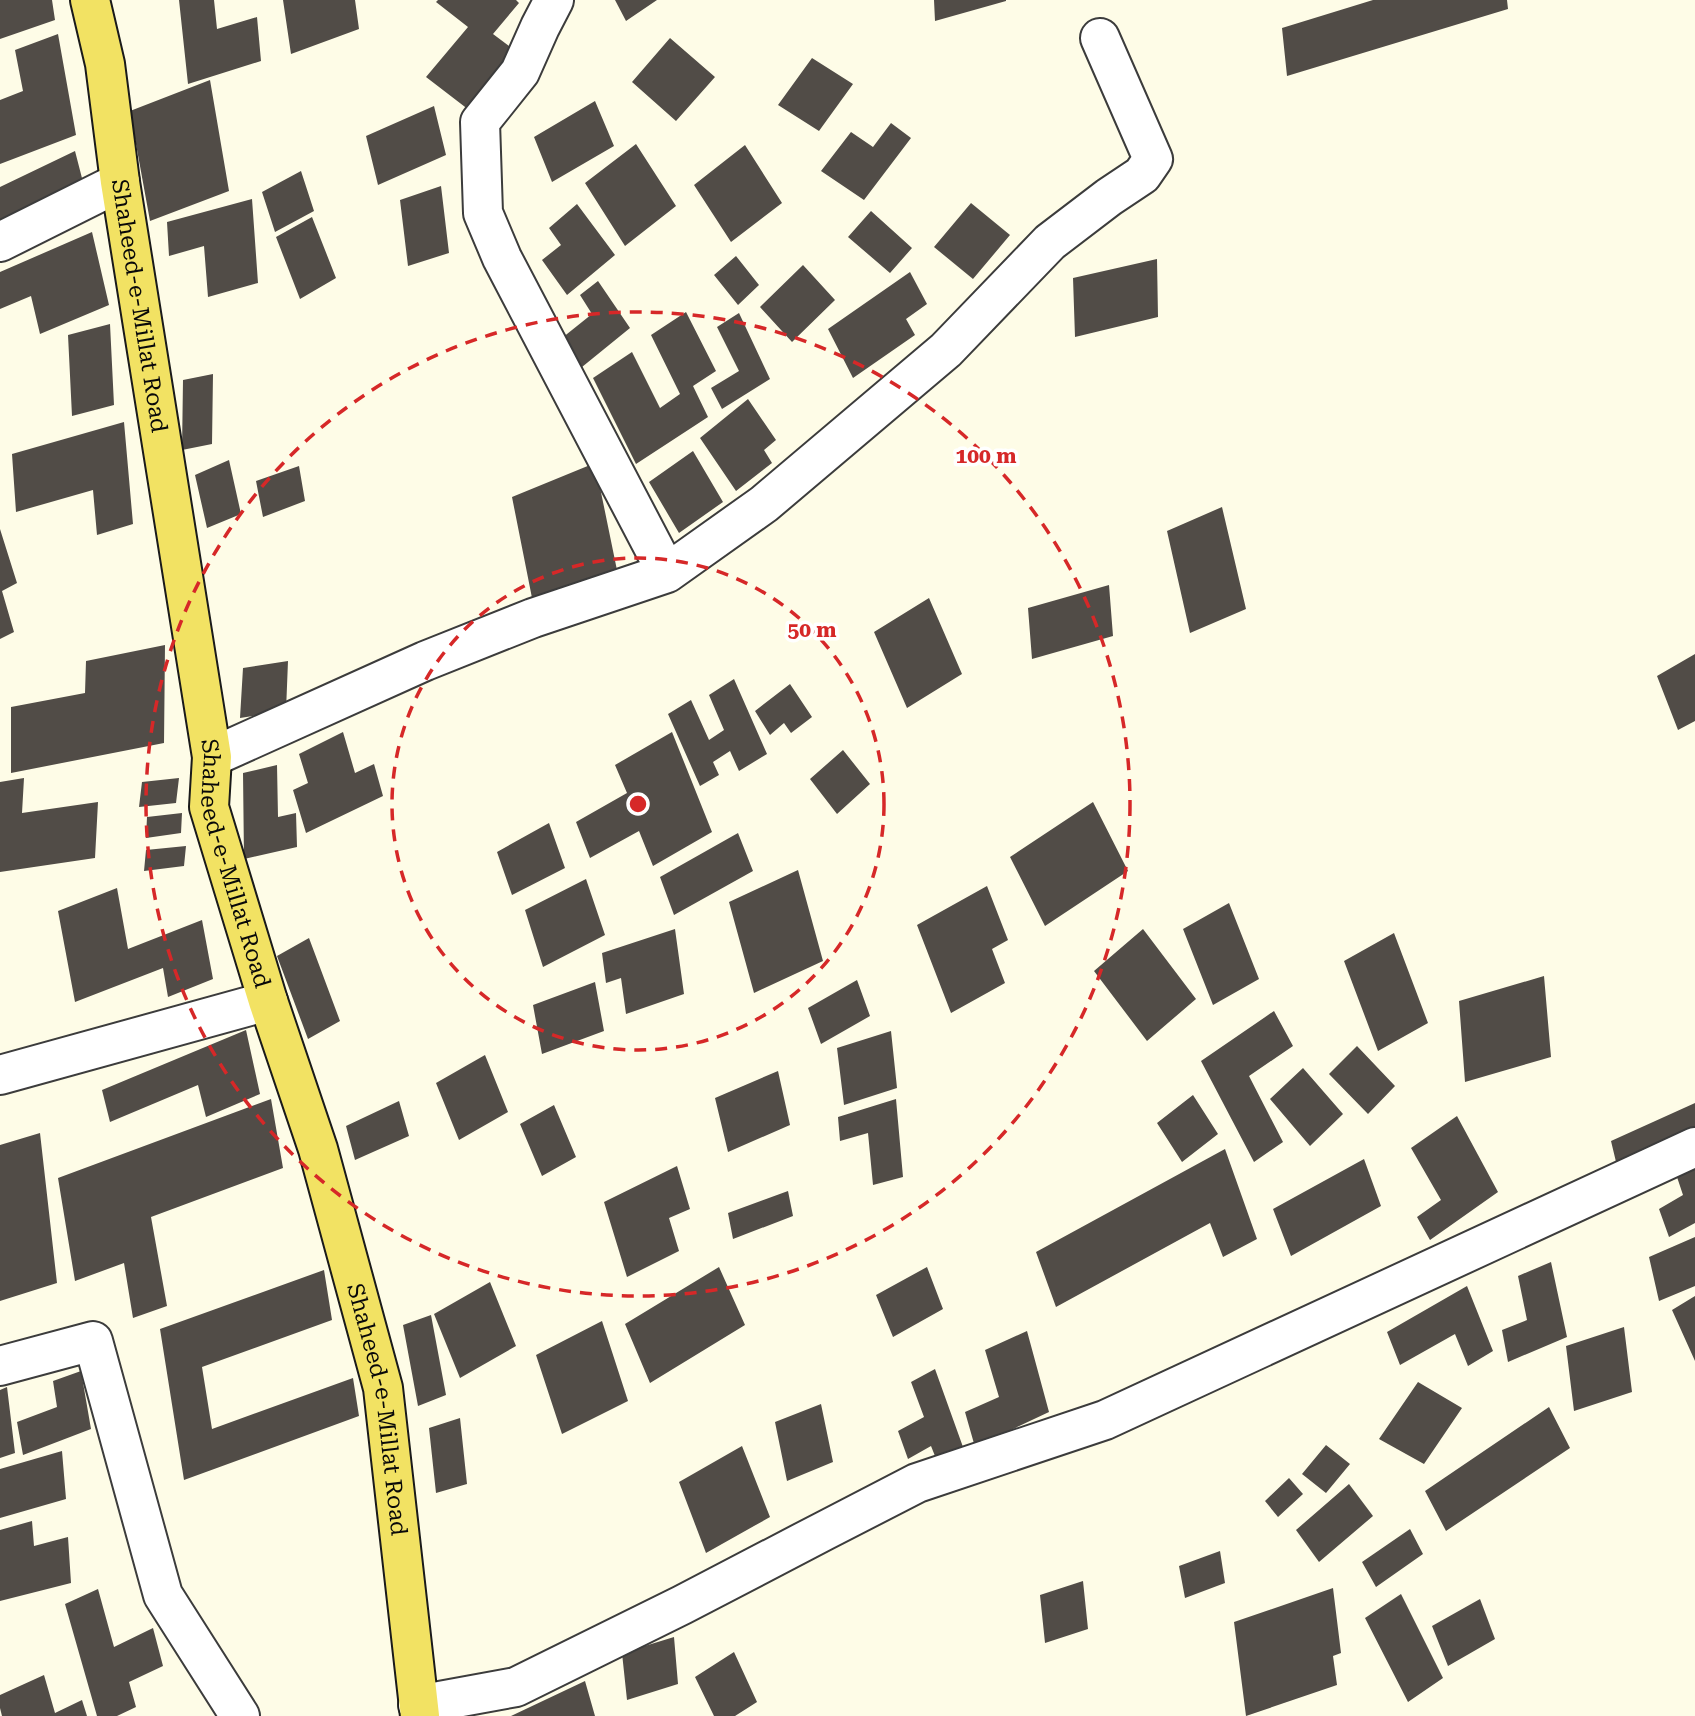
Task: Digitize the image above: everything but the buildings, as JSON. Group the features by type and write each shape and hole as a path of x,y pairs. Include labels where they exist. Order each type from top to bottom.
{"main road":[{"name":"Shaheed-e-Millat Road","path":"90,0 106,64 120,182 212,757 209,807 268,1001 318,1149 383,1388 419,1711"}],"street":[{"path":"554,0 520,72 480,121 484,213 502,258 667,573"},
{"path":"212,757 437,656 533,618 667,573 764,504 946,351 1050,242 1142,175 1153,159 1100,38"},
{"path":"0,242 120,182"},
{"path":"0,1075 268,1001"},
{"path":"419,1711 516,1687 682,1605 917,1483 1105,1420 1695,1147"},
{"path":"0,1366 93,1341 163,1595 240,1716"}]}
